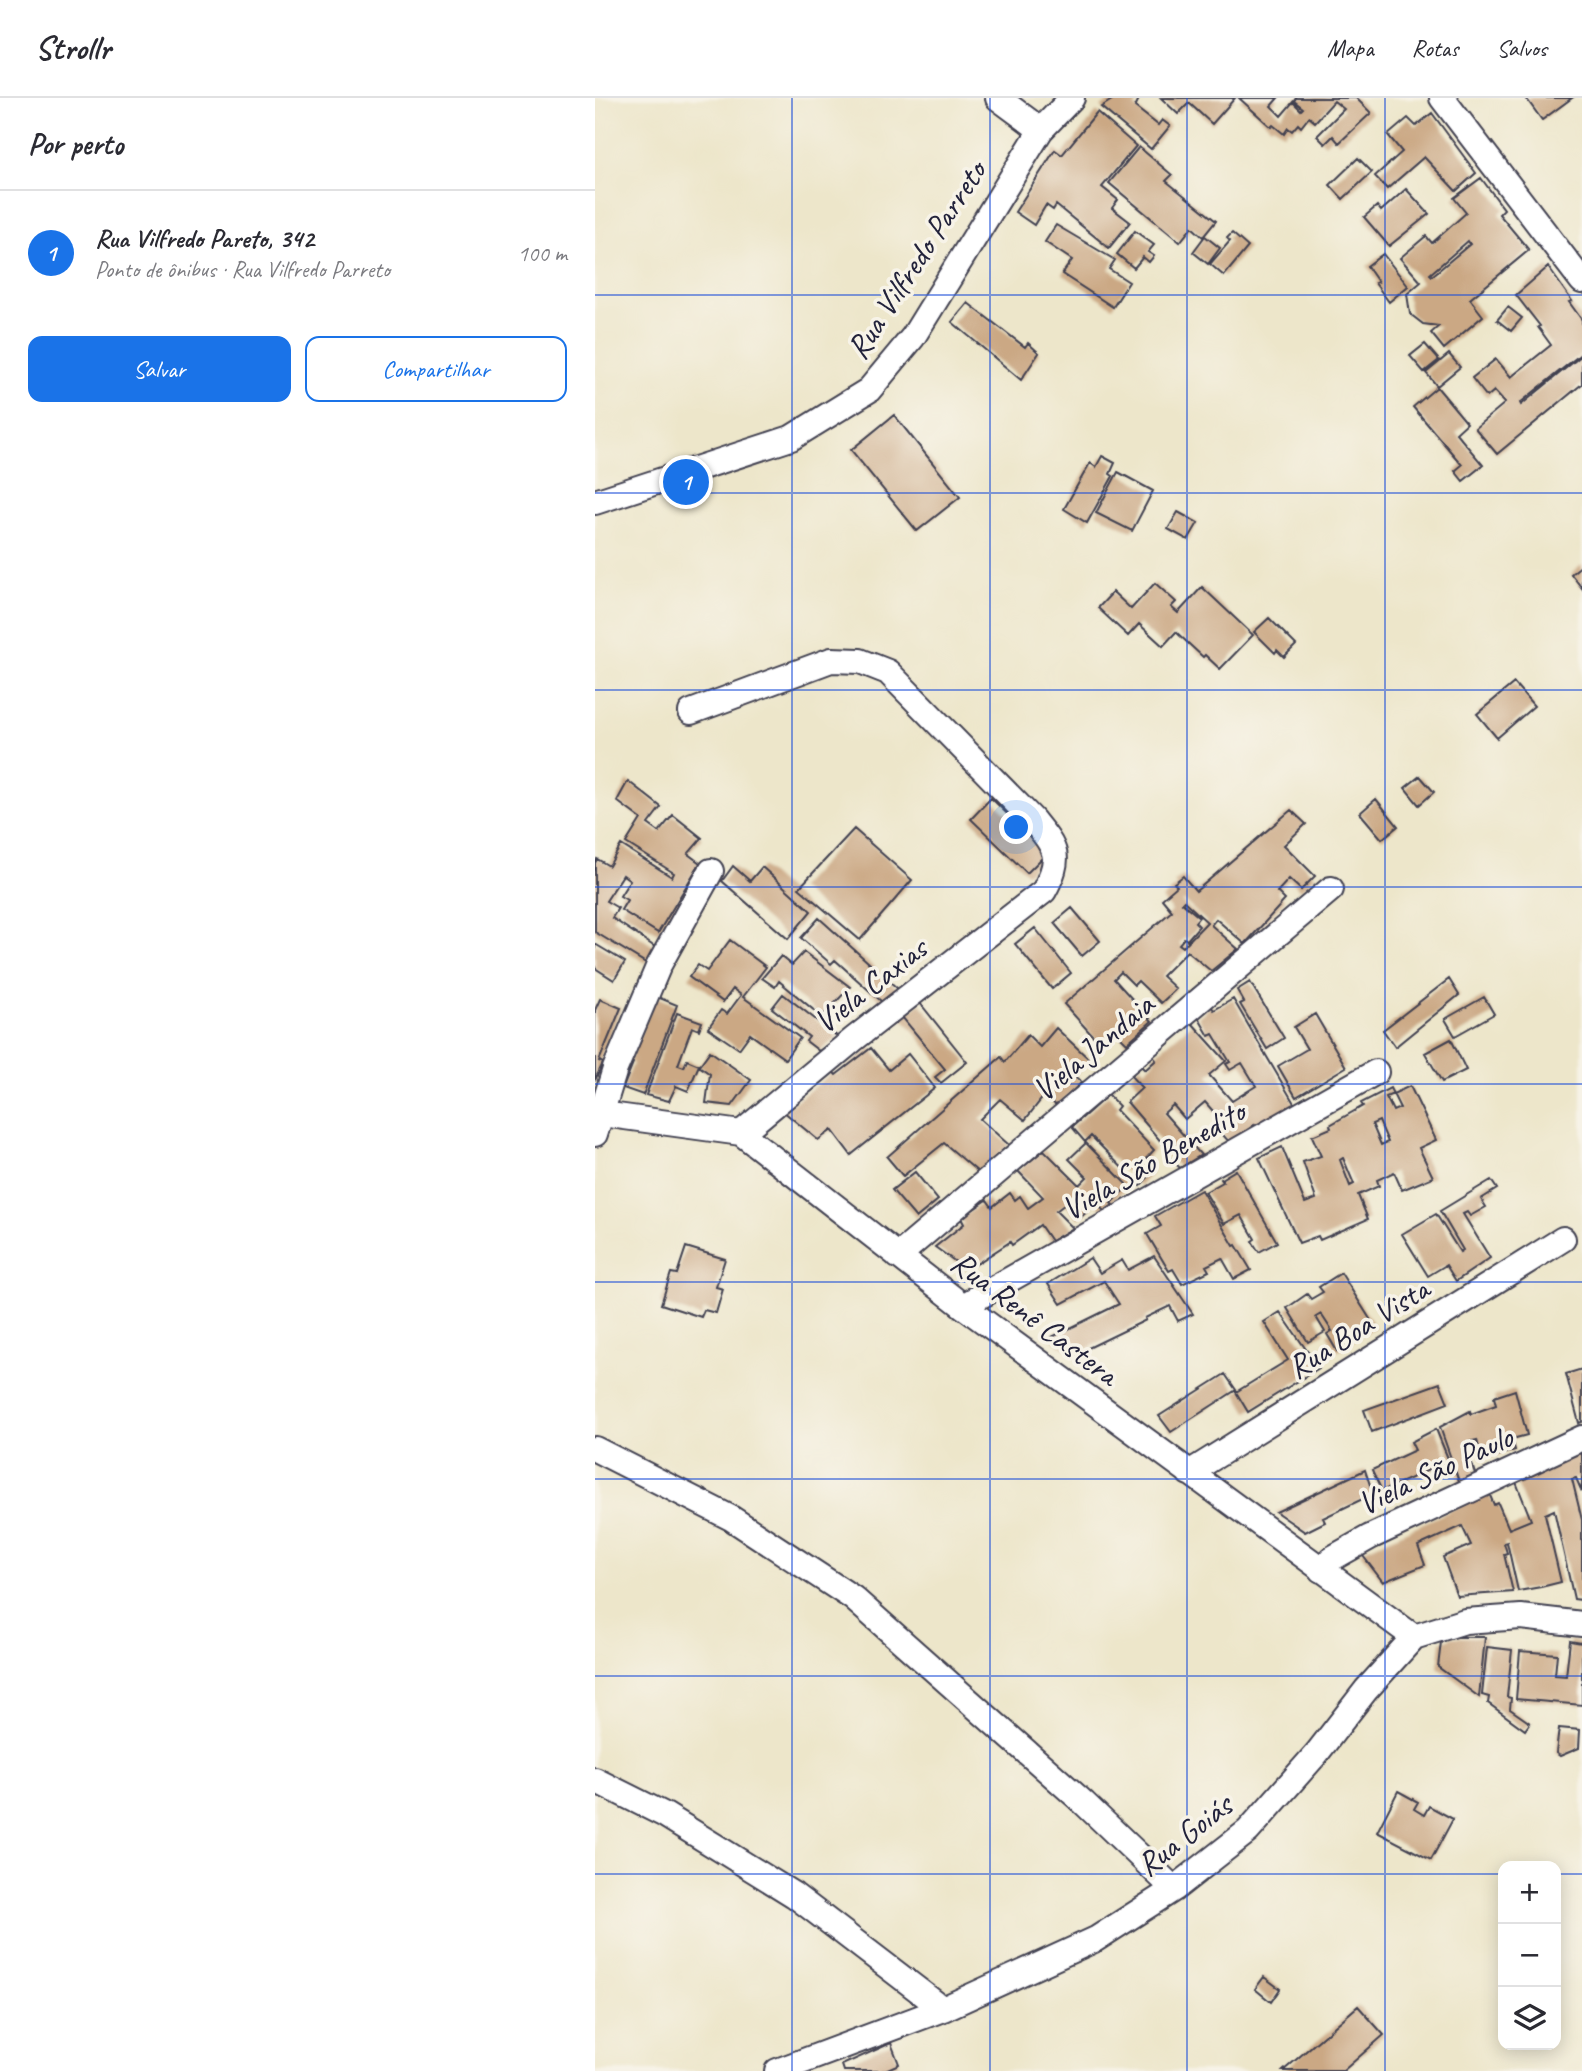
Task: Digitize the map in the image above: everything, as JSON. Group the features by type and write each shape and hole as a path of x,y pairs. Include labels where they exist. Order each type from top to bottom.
{"street":[{"path":"998,98 1041,130"},
{"name":"Rua Vilfredo Parreto","path":"595,502 791,438 869,390 913,337 977,229 1041,130 1072,98"},
{"path":"1442,98 1582,281"},
{"name":"Viela Caxias","path":"691,712 831,660 860,661 888,672 1032,820 1051,844 1056,858 1044,891 854,1038 741,1133"},
{"path":"597,1120 615,1069 660,965 711,871"},
{"name":"Viela Jandaia","path":"898,1256 1331,889"},
{"name":"Viela São Benedito","path":"963,1306 1376,1072"},
{"name":"Rua Renê Castera","path":"597,1120 741,1133 963,1306 1414,1637"},
{"name":"Rua Boa Vista","path":"1189,1473 1563,1239"},
{"name":"Viela São Paulo","path":"1321,1570 1331,1559 1370,1537 1582,1438"},
{"path":"595,1449 731,1518 853,1598 1084,1802 1174,1889"},
{"path":"1414,1637 1465,1621 1521,1617 1582,1624"},
{"name":"Rua Goiás","path":"777,2071 943,2009 1096,1938 1174,1889 1248,1831 1414,1637"},
{"path":"595,1780 665,1815 794,1895 943,2009"}],"building":[{"path":"1115,98 1139,99 1135,107 1158,125 1162,120 1170,126 1151,149 1101,107"},
{"path":"1161,98 1235,98 1212,124 1189,103 1178,114"},
{"path":"1239,98 1278,98 1271,106 1281,116 1293,102 1301,110 1303,108 1294,101 1296,98 1356,98 1371,113 1339,143 1333,136 1325,144 1317,136 1344,109 1334,101 1315,122 1309,117 1301,127 1298,124 1292,131 1288,128 1284,134 1273,125 1271,127"},
{"path":"1526,98 1572,98 1542,120"},
{"path":"1097,112 1136,146 1102,187 1118,200 1112,208 1130,222 1109,248 1056,205 1053,210 1046,205 1034,225 1015,212 1055,150 1062,155"},
{"path":"1432,113 1476,173 1456,191 1424,157 1387,189 1375,176 1402,152 1388,135 1408,118 1416,126"},
{"path":"1139,147 1172,175 1166,181 1216,221 1203,237 1192,227 1180,242 1109,183"},
{"path":"1358,158 1372,172 1343,199 1330,185"},
{"path":"1481,178 1504,209 1499,214 1529,250 1470,299 1483,316 1444,349 1431,333 1439,326 1423,324 1410,314 1407,294 1421,282 1400,258 1426,236 1432,243 1466,213 1454,198","holes":["1468,241 1470,244 1432,276 1430,274"]},
{"path":"1406,189 1429,214 1389,246 1364,217 1377,206 1381,211"},
{"path":"1056,225 1115,260 1109,269 1129,282 1113,307 1062,274 1072,260 1045,242"},
{"path":"1135,231 1154,245 1148,252 1154,256 1149,262 1143,257 1134,268 1117,254"},
{"path":"1232,233 1248,247 1224,276 1210,264 1230,241 1227,238"},
{"path":"1205,236 1220,248 1208,264 1193,252"},
{"path":"1383,254 1408,286 1389,302 1367,266"},
{"path":"1548,267 1582,320 1582,353 1520,403 1521,405 1582,355 1582,384 1497,454 1475,428 1505,403 1494,391 1487,397 1472,378 1496,359 1511,377 1551,345 1516,295"},
{"path":"968,303 1025,347 1028,343 1039,353 1021,380 952,322"},
{"path":"1508,307 1522,318 1511,331 1497,320"},
{"path":"1425,344 1439,360 1424,372 1410,356"},
{"path":"1449,354 1460,367 1437,386 1426,373"},
{"path":"1437,387 1467,423 1456,433 1483,465 1463,481 1455,471 1462,465 1413,407"},
{"path":"894,415 960,497 917,531 851,450"},
{"path":"1102,456 1115,463 1110,474 1113,476 1087,523 1064,509 1090,463 1096,467"},
{"path":"1118,472 1153,491 1132,531 1096,513"},
{"path":"1178,512 1198,523 1188,540 1168,529"},
{"path":"1582,565 1582,588 1571,574"},
{"path":"1155,583 1176,602 1171,607 1178,613 1202,587 1253,635 1220,669 1176,632 1163,646 1139,624 1128,636 1098,608 1113,592 1131,609"},
{"path":"1269,618 1296,645 1284,657 1277,650 1275,653 1254,632"},
{"path":"1514,683 1534,706 1497,738 1477,714"},
{"path":"1420,776 1434,792 1419,805 1405,788"},
{"path":"628,781 661,807 648,824 659,832 673,815 702,838 688,854 700,863 658,933 621,910 627,900 620,896 630,880 623,875 606,901 618,908 612,918 655,947 646,963 595,932 597,859 609,866 621,845 672,877 674,873 626,843 641,819 617,801"},
{"path":"991,798 1047,853 1027,873 971,819"},
{"path":"1376,799 1398,826 1382,839 1360,813"},
{"path":"1291,810 1306,824 1284,845 1315,876 1301,890 1289,879 1277,892 1285,900 1245,944 1216,919 1211,925 1238,949 1211,971 1187,951 1162,976 1176,989 1161,1003 1138,981 1134,985 1121,972 1114,979 1152,1021 1127,1043 1115,1031 1100,1044 1064,1004 1172,911 1162,899 1177,886 1174,883 1183,876 1196,891","holes":["1184,901 1207,922 1183,947 1179,944 1184,938 1187,940 1199,926 1195,922 1199,917 1182,903"]},
{"path":"854,829 912,880 860,940 799,888"},
{"path":"733,866 750,881 762,867 811,911 788,939 722,881"},
{"path":"1072,908 1100,941 1082,956 1054,923"},
{"path":"819,918 898,989 882,1002 835,960 831,964 801,938"},
{"path":"1035,928 1071,973 1052,989 1015,944"},
{"path":"730,940 766,967 743,997 800,1038 785,1059 750,1034 739,1049 708,1028 721,1010 727,1014 741,995 733,989 723,1002 689,977 698,965 707,971"},
{"path":"595,944 625,962 614,980 595,968"},
{"path":"804,952 850,987 822,1017 779,981 775,987 762,978 781,956 792,965"},
{"path":"1449,979 1459,995 1395,1047 1383,1030"},
{"path":"1250,982 1284,1038 1267,1049 1240,1004 1244,1002 1237,990"},
{"path":"783,994 838,1037 819,1051 806,1041 809,1037 772,1008"},
{"path":"655,996 677,1005 643,1095 623,1088 633,1063 629,1062"},
{"path":"1484,997 1494,1014 1455,1036 1445,1019"},
{"path":"600,999 621,1008 599,1061 603,1063 595,1080 595,1010"},
{"path":"1233,999 1295,1105 1255,1127 1254,1125 1230,1143 1214,1125 1220,1119 1205,1102 1185,1119 1173,1105 1164,1113 1201,1155 1180,1168 1166,1154 1169,1151 1127,1102 1142,1088 1130,1075 1141,1066 1145,1070 1156,1060 1153,1056 1192,1023 1226,1061 1209,1075 1232,1101 1256,1086 1242,1063 1230,1070 1226,1064 1230,1062 1213,1034 1209,1036 1198,1017 1211,1006 1214,1010"},
{"path":"920,1003 967,1062 941,1083 935,1077 945,1069 902,1017"},
{"path":"677,1013 702,1022 699,1030 692,1027 678,1065 684,1067 687,1060 699,1065 688,1091 676,1086 669,1101 646,1095"},
{"path":"1315,1014 1346,1067 1296,1097 1278,1066 1307,1049 1294,1027"},
{"path":"1056,1028 1090,1060 1074,1076 1082,1082 1057,1106 1044,1096 1025,1120 1000,1099 980,1119 1009,1145 978,1172 944,1143 903,1176 887,1157 1001,1057 1005,1062 1028,1035 1040,1047"},
{"path":"1451,1039 1466,1070 1442,1082 1425,1053"},
{"path":"871,1048 889,1070 908,1054 935,1088 851,1155 832,1130 818,1140 783,1111 833,1072 836,1075"},
{"path":"710,1051 751,1080 732,1106 706,1103 710,1074 699,1066"},
{"path":"1410,1086 1436,1140 1419,1148 1433,1177 1402,1190 1394,1172 1377,1180 1379,1186 1358,1195 1368,1219 1320,1240 1318,1236 1299,1243 1259,1158 1282,1147 1305,1203 1316,1199 1303,1162 1321,1156 1312,1136 1331,1128 1330,1125 1363,1106 1361,1103 1390,1088 1393,1094","holes":["1393,1094 1400,1108 1393,1111 1386,1097","1379,1121 1388,1142 1381,1145 1372,1124","1343,1158 1354,1184 1350,1186 1340,1160"]},
{"path":"1108,1095 1119,1106 1116,1110 1154,1150 1142,1163 1152,1173 1140,1186 1091,1136 1085,1142 1072,1127"},
{"path":"1086,1143 1128,1186 1111,1203 1113,1205 1104,1211 1096,1203 1079,1219 1065,1204 1056,1211 1073,1228 1051,1241 1040,1225 1012,1245 1010,1242 967,1270 935,1247 964,1224 961,1218 987,1200 992,1207 1010,1193 1015,1200 1020,1196 1028,1208 1043,1197 1018,1171 1044,1150 1079,1185 1087,1177 1069,1159"},
{"path":"1236,1170 1277,1242 1259,1252 1241,1215 1224,1224 1205,1192 1223,1182 1221,1179"},
{"path":"915,1172 938,1200 916,1218 892,1190"},
{"path":"1491,1180 1497,1189 1481,1199 1486,1207 1470,1216 1467,1212 1463,1214 1490,1258 1456,1281 1446,1265 1428,1276 1402,1234 1436,1214 1460,1252 1463,1250 1440,1211"},
{"path":"1201,1190 1251,1270 1234,1279 1222,1258 1206,1266 1209,1271 1182,1284 1173,1269 1169,1271 1147,1234 1161,1226 1155,1216"},
{"path":"686,1247 725,1259 716,1287 723,1289 716,1313 704,1310 701,1317 661,1304 671,1273 677,1274"},
{"path":"1154,1256 1193,1314 1178,1321 1170,1306 1074,1355 1050,1338 1119,1304 1104,1281 1061,1304 1048,1284 1090,1258 1100,1273 1122,1260 1128,1270"},
{"path":"1341,1273 1375,1327 1337,1351 1327,1334 1332,1331 1321,1314 1316,1317 1325,1332 1308,1342 1287,1308 1307,1294 1311,1299 1323,1292 1319,1287"},
{"path":"1280,1312 1319,1368 1248,1412 1236,1392 1288,1360 1264,1322"},
{"path":"1582,1369 1582,1422 1579,1423 1566,1374"},
{"path":"1225,1374 1236,1390 1171,1432 1159,1416"},
{"path":"1440,1383 1448,1403 1372,1432 1364,1410"},
{"path":"1515,1390 1527,1435 1512,1439 1515,1450 1482,1460 1477,1440 1465,1443 1477,1480 1461,1487 1440,1427 1470,1411 1471,1414 1496,1405 1494,1397"},
{"path":"1436,1429 1449,1461 1382,1491 1372,1470 1415,1450 1411,1442"},
{"path":"1582,1450 1582,1492 1576,1478 1572,1479 1582,1520 1582,1600 1574,1599 1554,1510 1545,1514 1561,1582 1541,1587 1518,1591 1507,1542 1504,1543 1507,1553 1504,1554 1513,1592 1457,1596 1443,1557 1471,1545 1462,1526 1418,1546 1425,1565 1383,1582 1360,1552 1489,1493 1494,1505 1498,1503 1509,1529 1531,1520 1516,1482"},
{"path":"1365,1470 1373,1494 1323,1518 1325,1522 1305,1532 1276,1512"},
{"path":"1453,1637 1485,1637 1479,1697 1438,1667 1441,1642"},
{"path":"1570,1641 1582,1643 1582,1705 1516,1699 1520,1651 1557,1654 1555,1675 1566,1676"},
{"path":"1487,1647 1512,1650 1507,1697 1511,1698 1510,1709 1530,1723 1525,1730 1488,1703 1489,1697 1482,1695"},
{"path":"1559,1728 1580,1730 1579,1748 1560,1756 1556,1753"},
{"path":"1398,1791 1418,1802 1414,1809 1424,1815 1429,1806 1453,1819 1431,1860 1377,1832"},
{"path":"1264,1977 1280,1989 1271,2002 1255,1989"},
{"path":"1358,2006 1384,2035 1343,2071 1283,2071"},
{"path":"891,2043 899,2064 883,2071 844,2071 842,2065"}],"place":[{"name":"Rua Vilfredo Pareto, 342","path":"686,482"}]}
